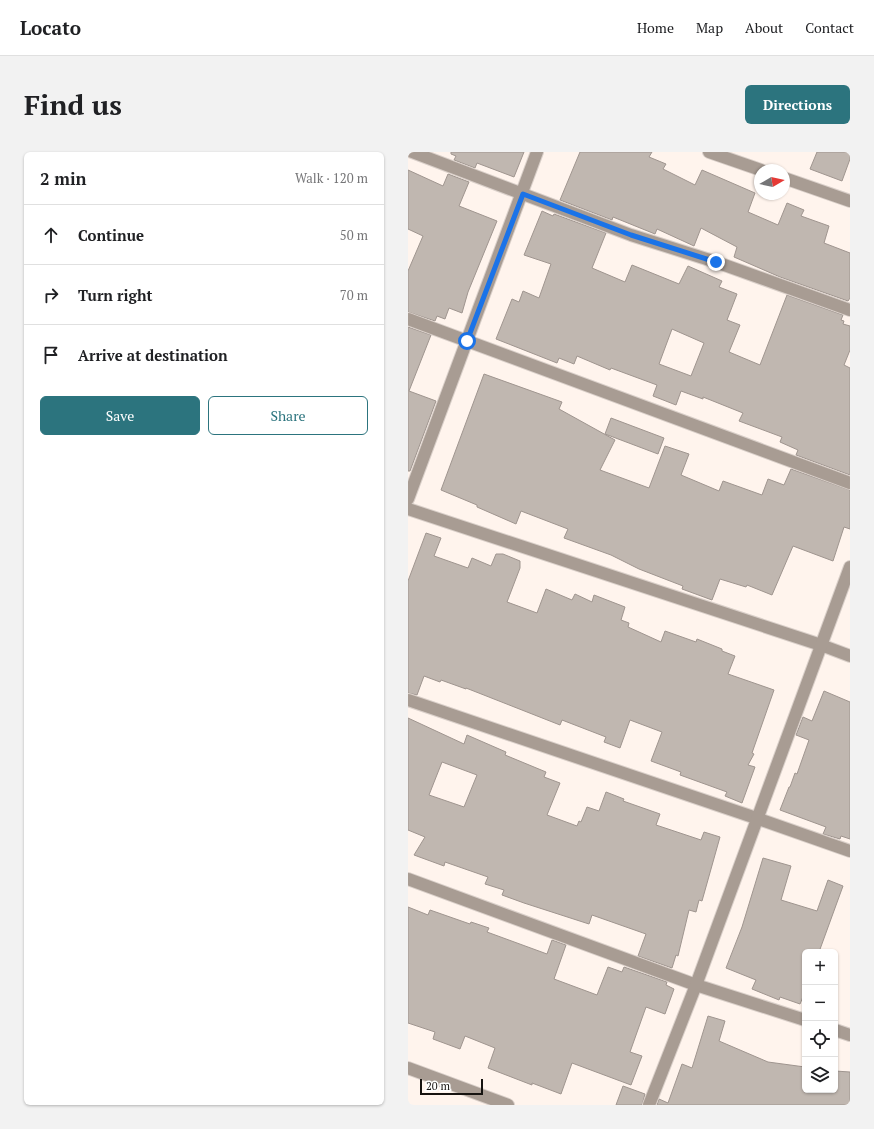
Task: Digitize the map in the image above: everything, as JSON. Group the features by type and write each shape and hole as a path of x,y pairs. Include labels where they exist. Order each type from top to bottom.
{"street":[{"path":"412,152 631,235 716,262 850,310"},
{"path":"408,499 523,194 537,152"},
{"path":"709,152 754,168"},
{"path":"790,180 850,200"},
{"path":"408,319 850,483"},
{"path":"408,509 821,645 850,656"},
{"path":"649,1105 696,984 756,818 850,568"},
{"path":"408,700 850,851"},
{"path":"408,879 696,984 802,1019"},
{"path":"838,1031 850,1035"},
{"path":"408,1068 508,1105"}],"building":[{"path":"451,152 524,152 514,177 477,163 475,168 454,160 456,156 451,154"},
{"path":"580,152 652,152 649,157 666,164 663,169 695,185 702,170 754,193 748,212 778,225 787,203 804,210 801,216 829,226 824,243 850,253 850,298 848,301 780,277 734,257 737,247 701,228 694,246 657,229 655,234 613,217 612,220 560,200"},
{"path":"817,152 850,152 850,159 842,181 810,169"},
{"path":"408,170 443,186 448,174 469,182 459,206 497,221 468,292 462,313 449,308 445,319 437,316 435,321 408,312 408,271 423,236 408,229"},
{"path":"542,211 606,233 592,268 625,282 632,265 679,284 688,266 722,281 719,287 737,294 727,320 740,325 729,352 760,365 787,295 843,315 841,320 844,321 843,324 850,326 850,350 844,365 850,368 850,475 796,455 798,450 780,442 782,437 739,421 743,413 703,397 703,399 681,391 676,405 653,396 657,385 611,368 610,370 577,356 574,364 559,358 557,363 496,339 512,299 519,302 523,291 539,298 551,264 524,255","holes":["672,329 704,343 691,376 659,364"]},
{"path":"408,327 431,335 409,391 436,401 410,471 408,471"},
{"path":"484,374 562,402 559,409 615,440 600,470 649,488 665,446 689,454 681,475 719,491 723,481 762,495 768,479 784,485 791,469 850,490 850,529 844,527 833,561 793,546 772,595 747,585 746,587 720,579 712,600 682,589 683,586 639,569 611,555 564,538 568,529 521,511 516,524 477,507 477,505 441,490"},
{"path":"611,418 664,438 658,454 605,434"},
{"path":"426,533 441,538 434,556 468,568 472,558 491,566 496,554 503,554 520,561 520,568 507,602 537,613 546,589 572,600 575,594 592,602 594,595 625,607 621,620 629,623 628,627 661,642 665,631 696,642 697,639 735,656 728,674 774,690 752,753 754,754 748,765 755,767 742,803 725,796 727,792 680,775 681,772 651,761 662,732 630,720 620,748 604,742 606,737 562,720 560,725 466,688 441,680 440,682 424,676 417,695 408,693 408,581"},
{"path":"824,691 850,702 850,839 841,836 840,839 823,834 826,827 780,810 795,773 797,774 809,740 796,735 803,717 812,721"},
{"path":"408,718 464,744 467,735 506,752 505,755 546,772 544,777 560,783 547,815 577,826 579,821 581,822 587,807 599,811 606,792 624,799 623,801 660,814 656,825 701,840 704,832 720,837 702,901 699,900 696,912 689,910 678,956 676,955 672,968 638,956 646,934 592,915 589,924 524,903 502,895 504,890 485,884 488,877 445,862 444,866 414,855 425,837 408,830","holes":["442,762 477,775 464,807 429,795"]},
{"path":"763,858 791,866 781,900 817,911 828,880 843,886 820,949 802,949 802,999 800,1004 780,997 779,1000 752,989 756,980 726,968 742,927"},
{"path":"408,907 428,915 430,910 470,924 471,922 489,928 487,932 547,954 552,940 566,945 554,979 597,995 608,967 622,972 624,967 667,982 666,985 674,989 665,1014 646,1007 630,1052 642,1056 631,1085 572,1063 561,1094 532,1083 532,1085 488,1068 495,1048 465,1036 460,1049 433,1039 435,1032 408,1023"},
{"path":"708,1016 725,1021 719,1041 768,1062 802,1067 802,1093 838,1093 838,1071 850,1072 850,1105 657,1105 659,1099 668,1103 682,1064 692,1068"},
{"path":"623,1086 645,1094 642,1105 616,1105"}],"route":[{"path":"467,341 523,194 631,235 716,262"}]}
